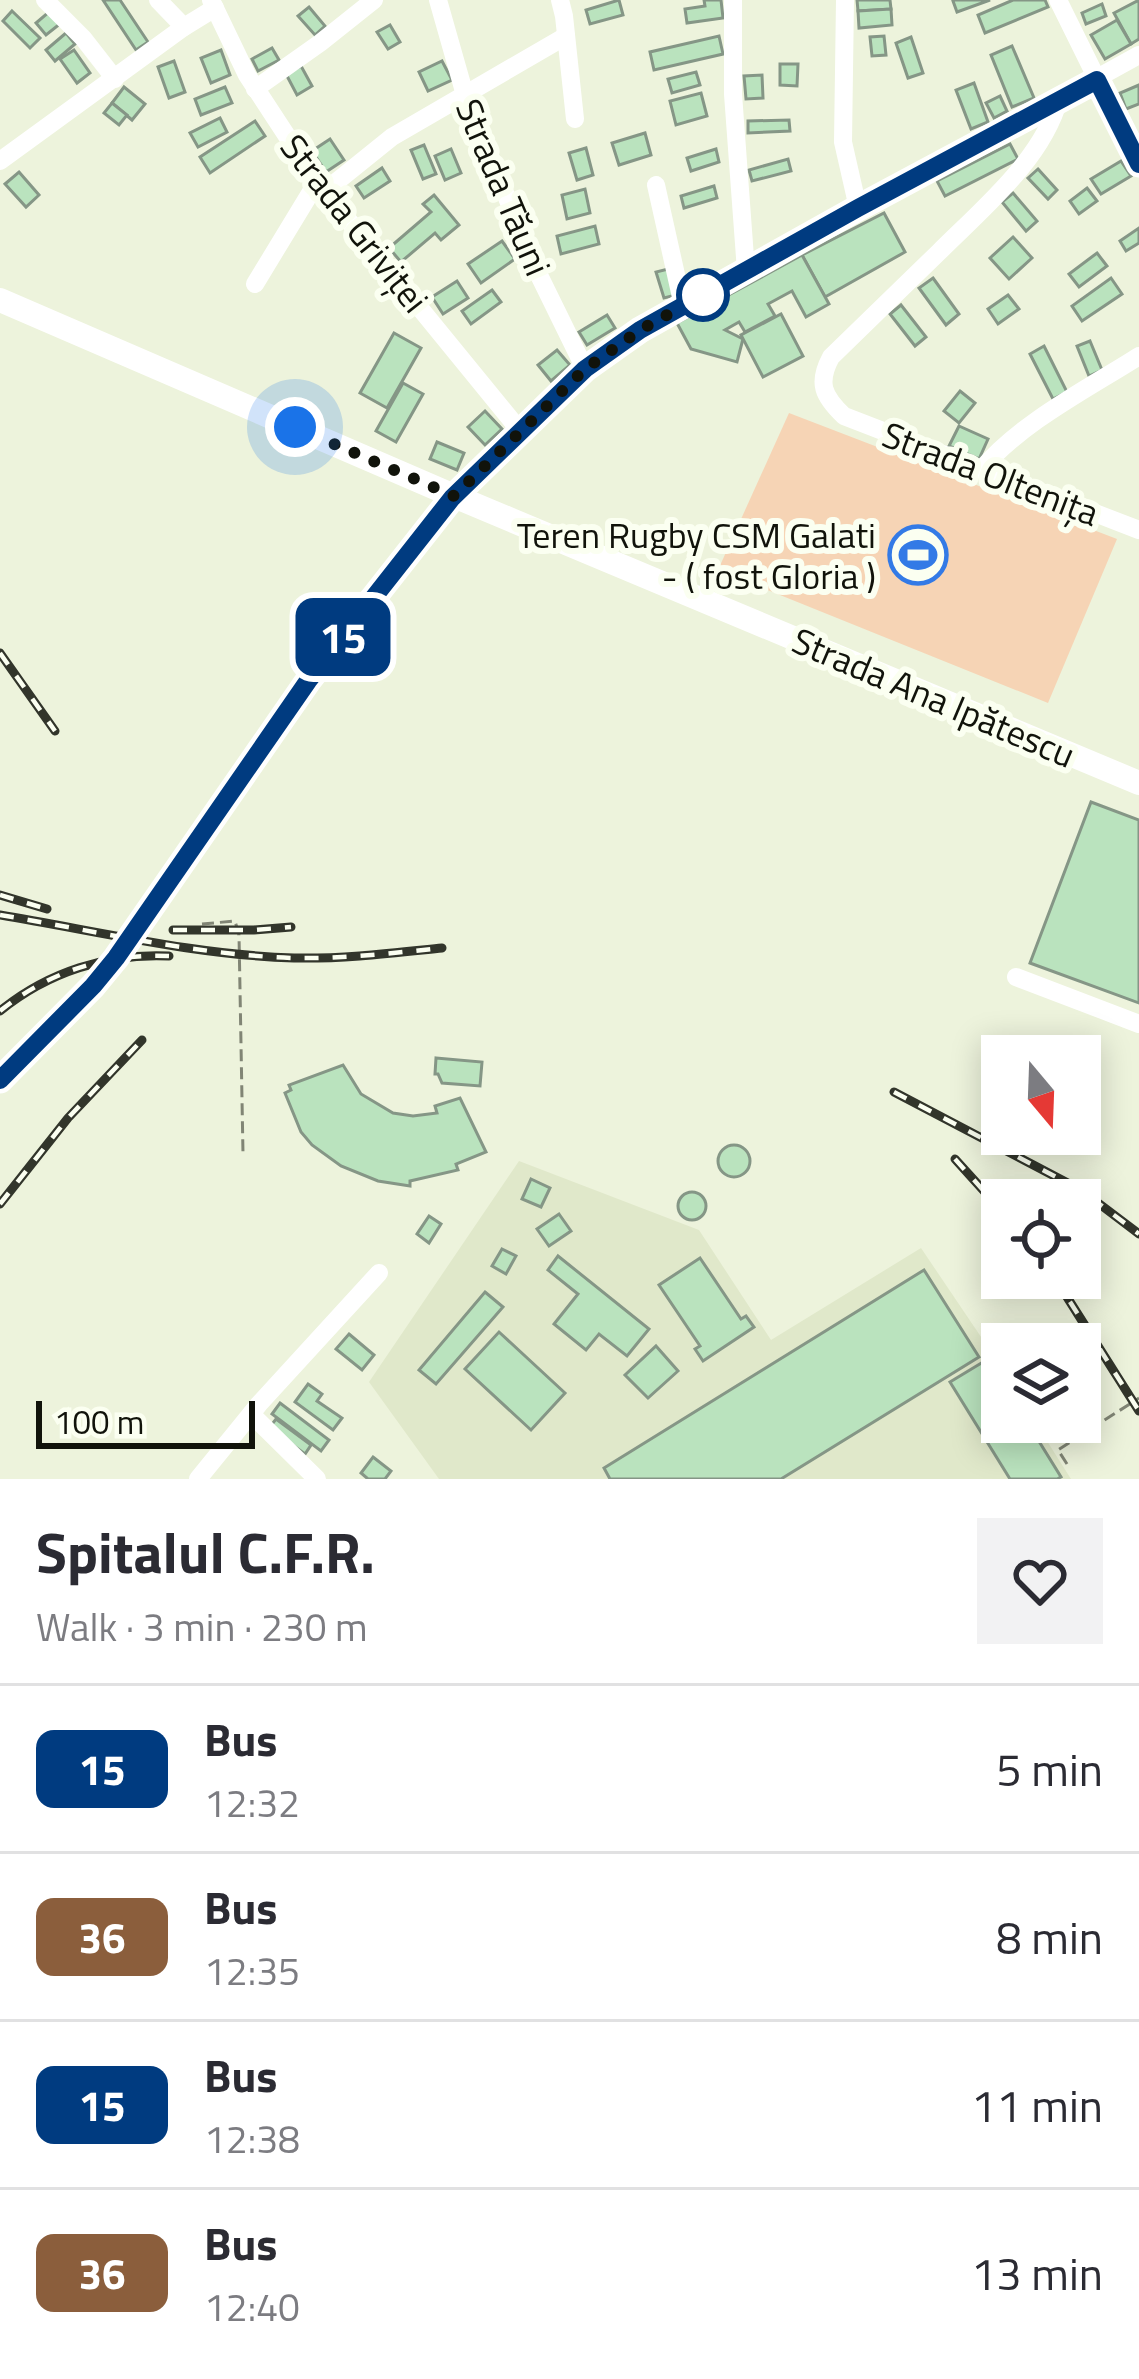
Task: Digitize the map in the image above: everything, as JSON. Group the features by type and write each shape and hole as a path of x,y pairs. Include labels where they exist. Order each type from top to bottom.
{"main road":[{"name":"Strada Ana Ipătescu","path":"0,300 1139,783"}],"street":[{"path":"45,0 115,79"},
{"path":"158,0 184,27"},
{"path":"255,89 374,0"},
{"name":"Strada Tăuni","path":"438,0 465,95 536,269 585,369"},
{"path":"560,0 575,119"},
{"path":"733,0 733,94 746,271"},
{"path":"845,0 843,142 858,208"},
{"path":"1058,0 1139,164"},
{"path":"0,161 213,4"},
{"name":"Strada Griviței","path":"213,4 255,89 321,186 520,432"},
{"path":"255,284 321,186 392,136 566,36"},
{"path":"0,1081 116,958 308,681 454,496 585,369 611,348 683,306 1139,55"},
{"name":"Strada Oltenița","path":"1059,99 1042,140 985,208 832,357 822,374 825,392 844,416 1139,530"},
{"path":"656,185 683,306"},
{"path":"981,470 1016,436 1139,356"},
{"path":"1016,977 1139,1024"},
{"path":"198,1479 379,1273"},
{"path":"251,1414 317,1479"}],"path":[{"path":"202,924 235,921 239,934 243,1154"},
{"path":"1067,1464 1058,1450 1139,1398"}],"shaded area":[{"name":"Teren Rugby CSM Galati - ( fost Gloria )","path":"789,413 1117,539 1048,703 718,570"},
{"path":"519,1161 699,1230 771,1340 921,1248 981,1337 981,1443 1048,1443 1071,1479 439,1479 369,1382"}],"building":[{"path":"103,0 120,0 148,42 136,50"},
{"path":"619,0 623,15 590,24 586,10"},
{"path":"704,0 721,0 723,18 687,23 685,9 705,6"},
{"path":"857,0 890,0 891,9 858,11"},
{"path":"955,0 990,0 957,12"},
{"path":"1013,0 1045,0 1048,7 985,33 978,15"},
{"path":"1139,0 1139,39 1131,44 1114,13"},
{"path":"1102,4 1106,16 1086,24 1082,13"},
{"path":"309,7 325,26 315,35 298,16"},
{"path":"891,9 892,25 859,28 858,11"},
{"path":"12,11 40,38 30,48 3,21"},
{"path":"50,11 61,23 46,35 36,23"},
{"path":"1117,20 1131,44 1105,59 1091,35"},
{"path":"390,25 400,42 388,49 377,32"},
{"path":"66,33 75,44 55,61 46,50"},
{"path":"719,36 723,54 654,70 650,52"},
{"path":"884,36 886,55 872,56 870,37"},
{"path":"911,37 923,73 908,78 896,43"},
{"path":"1012,46 1034,98 1012,107 991,55"},
{"path":"272,48 279,60 258,71 252,59"},
{"path":"74,50 90,73 77,83 60,59"},
{"path":"221,50 230,75 211,83 201,58"},
{"path":"174,61 185,92 169,98 158,67"},
{"path":"442,61 452,80 428,91 419,72"},
{"path":"780,64 798,64 797,86 780,85"},
{"path":"301,66 312,86 297,95 286,74"},
{"path":"696,72 700,85 672,93 668,79"},
{"path":"762,75 763,98 746,99 744,76"},
{"path":"974,83 988,122 971,129 956,90"},
{"path":"1139,85 1139,104 1126,109 1120,93"},
{"path":"124,87 145,104 132,120 112,103"},
{"path":"225,87 232,103 201,115 195,99"},
{"path":"701,93 707,116 676,125 670,101"},
{"path":"1000,96 1007,111 994,118 986,103"},
{"path":"112,103 127,115 119,125 104,113"},
{"path":"220,118 227,132 198,147 190,133"},
{"path":"789,120 790,131 748,133 748,121"},
{"path":"255,121 265,136 210,173 200,157"},
{"path":"645,133 651,155 619,165 612,143"},
{"path":"330,139 344,160 326,172 312,151"},
{"path":"1010,144 1018,159 945,196 937,181"},
{"path":"424,145 436,174 423,179 411,150"},
{"path":"586,148 593,175 577,180 569,153"},
{"path":"451,149 461,173 445,180 435,156"},
{"path":"716,149 719,162 691,171 687,158"},
{"path":"788,159 791,171 752,181 749,170"},
{"path":"1121,161 1131,176 1101,194 1091,179"},
{"path":"382,168 390,181 364,198 356,186"},
{"path":"1038,169 1057,190 1048,199 1028,178"},
{"path":"19,172 39,195 26,207 5,184"},
{"path":"714,186 717,198 684,208 681,196"},
{"path":"1087,188 1097,201 1079,214 1070,201"},
{"path":"585,189 590,213 567,219 562,195"},
{"path":"1013,193 1037,221 1026,231 1002,202"},
{"path":"434,195 459,225 441,240 435,233 401,262 389,248 431,212 423,204"},
{"path":"884,213 905,252 825,297 802,255"},
{"path":"595,226 599,244 561,254 557,236"},
{"path":"1139,228 1139,243 1126,251 1120,241"},
{"path":"1013,237 1032,258 1009,279 990,258"},
{"path":"502,241 515,259 481,283 468,264"},
{"path":"1097,253 1107,266 1079,287 1069,274"},
{"path":"802,255 829,304 806,317 792,291 768,304 775,316 745,332 739,322 725,330 743,339 737,362 691,349 677,323"},
{"path":"668,269 676,295 664,298 656,272"},
{"path":"933,278 959,314 946,325 919,288"},
{"path":"1111,278 1122,294 1082,321 1072,306"},
{"path":"457,281 468,298 443,314 432,297"},
{"path":"492,290 501,302 471,324 462,311"},
{"path":"1008,295 1019,309 998,324 988,309"},
{"path":"901,305 926,337 915,346 890,314"},
{"path":"781,314 803,356 763,377 741,335"},
{"path":"607,315 615,328 587,345 579,332"},
{"path":"394,333 421,348 387,408 360,393"},
{"path":"1090,341 1102,370 1089,376 1077,346"},
{"path":"1044,346 1067,392 1053,399 1030,354"},
{"path":"557,350 570,365 551,381 538,365"},
{"path":"403,383 423,394 396,442 376,431"},
{"path":"960,391 975,403 959,423 944,411"},
{"path":"485,411 502,429 485,445 468,427"},
{"path":"959,426 988,439 979,459 949,446"},
{"path":"437,442 464,453 457,470 430,459"},
{"path":"1091,802 1139,820 1139,1003 1030,963"},
{"path":"436,1058 482,1062 480,1086 442,1083 435,1074"},
{"path":"343,1065 361,1094 393,1113 437,1113 435,1106 460,1098 486,1152 456,1164 458,1170 410,1181 410,1186 378,1181 341,1166 301,1132 285,1093 291,1090 289,1085"},
{"path":"734,1145 745,1150 750,1161 745,1172 734,1177 723,1172 718,1161 723,1150"},
{"path":"531,1179 550,1188 541,1207 522,1199"},
{"path":"692,1192 702,1196 706,1206 702,1216 692,1220 682,1216 678,1206 682,1196"},
{"path":"559,1214 571,1231 549,1246 537,1229"},
{"path":"429,1216 441,1224 429,1243 417,1234"},
{"path":"502,1249 516,1256 506,1274 492,1266"},
{"path":"558,1256 649,1329 627,1356 599,1334 586,1350 554,1324 578,1294 548,1270"},
{"path":"700,1258 741,1319 746,1316 754,1327 703,1361 695,1349 700,1346 659,1285"},
{"path":"924,1270 979,1357 781,1479 610,1479 604,1468"},
{"path":"485,1292 503,1307 436,1384 419,1370"},
{"path":"499,1332 565,1393 531,1430 465,1369"},
{"path":"349,1334 374,1355 362,1370 336,1349"},
{"path":"656,1346 678,1371 648,1398 625,1375"},
{"path":"981,1363 981,1432 950,1382"},
{"path":"308,1384 322,1394 317,1401 342,1418 333,1430 295,1402"},
{"path":"280,1403 329,1440 321,1451 272,1414"},
{"path":"276,1419 311,1445 305,1454 269,1428"},
{"path":"988,1443 1040,1443 1061,1477 1057,1479 1010,1479"},
{"path":"373,1457 391,1471 385,1479 368,1479 361,1473"}],"railway":[{"path":"0,653 55,731"},
{"path":"0,895 47,909"},
{"path":"0,915 257,956 331,958 442,948"},
{"path":"173,930 291,927"},
{"path":"0,1011 38,986 79,968 123,958 169,956"},
{"path":"0,1204 68,1118 142,1040"},
{"path":"894,1092 1081,1190 1139,1234"},
{"path":"955,1159 981,1188"},
{"path":"1068,1299 1139,1411"}],"bus line":[{"name":"15","path":"0,1080 116,958 308,681 452,498 611,348 1097,80 1139,164"}],"place":[{"name":"Teren Rugby CSM Galati - ( fost Gloria )","path":"918,555"}],"route":[{"path":"295,427 454,496 611,348 710,291 703,295"}]}
